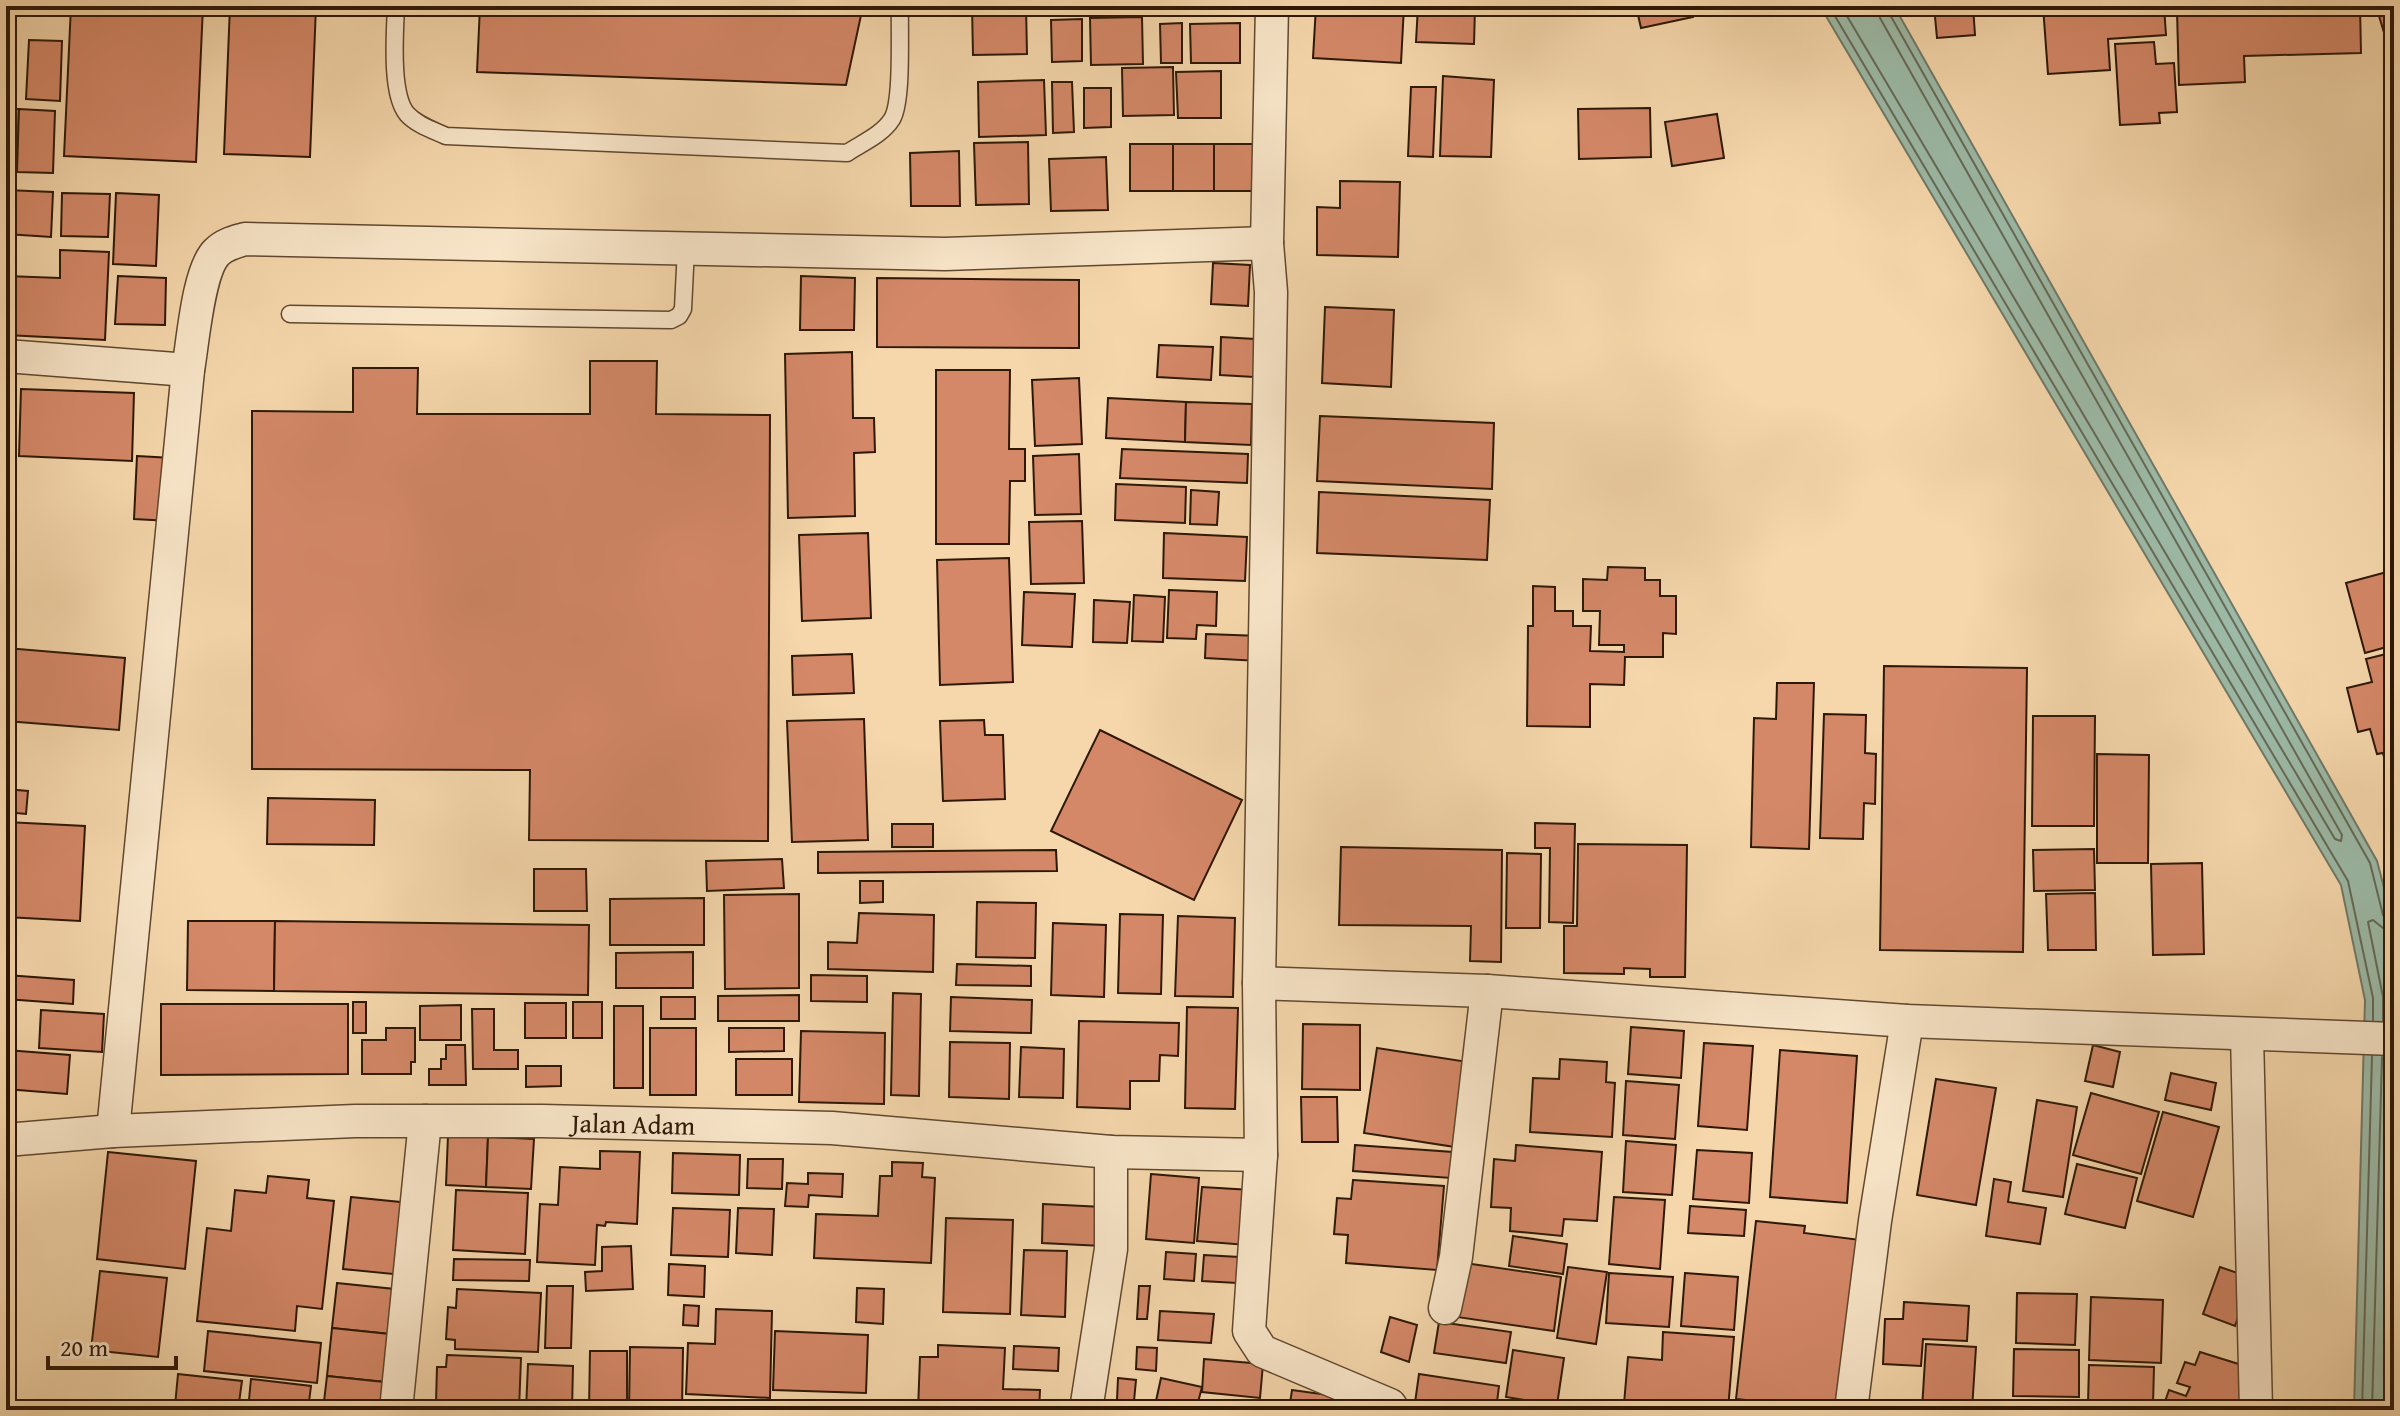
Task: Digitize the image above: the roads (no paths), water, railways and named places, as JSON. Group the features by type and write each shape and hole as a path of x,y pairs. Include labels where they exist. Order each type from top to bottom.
{"street":[{"path":"1272,6 1267,243 1271,292 1259,983 1261,1155 1249,1331 1262,1351 1390,1405 1393,1410"},
{"path":"113,1131 188,370 205,271 215,254 227,244 245,239 945,254 1267,243"},
{"path":"6,356 188,370"},
{"path":"1259,983 1487,991 1907,1021 2394,1039"},
{"path":"1445,1308 1456,1257 1487,991"},
{"path":"1851,1410 1875,1221 1907,1021"},
{"path":"2247,1035 2256,1410"},
{"name":"Jalan Adam","path":"6,1140 113,1131 355,1121 542,1121 832,1128 1111,1152 1261,1155"},
{"path":"396,1410 425,1121"},
{"path":"1086,1410 1111,1249 1111,1152"}],"lane":[{"path":"396,6 394,45 399,94 405,112 421,125 446,136 847,153 878,133 893,118 898,95 900,6"},
{"path":"290,314 671,320 679,316 683,309 686,248"}],"water":[{"path":"1820,6 1894,6 2377,861 2394,926 2394,1410 2354,1410 2365,1000 2341,885"}]}
